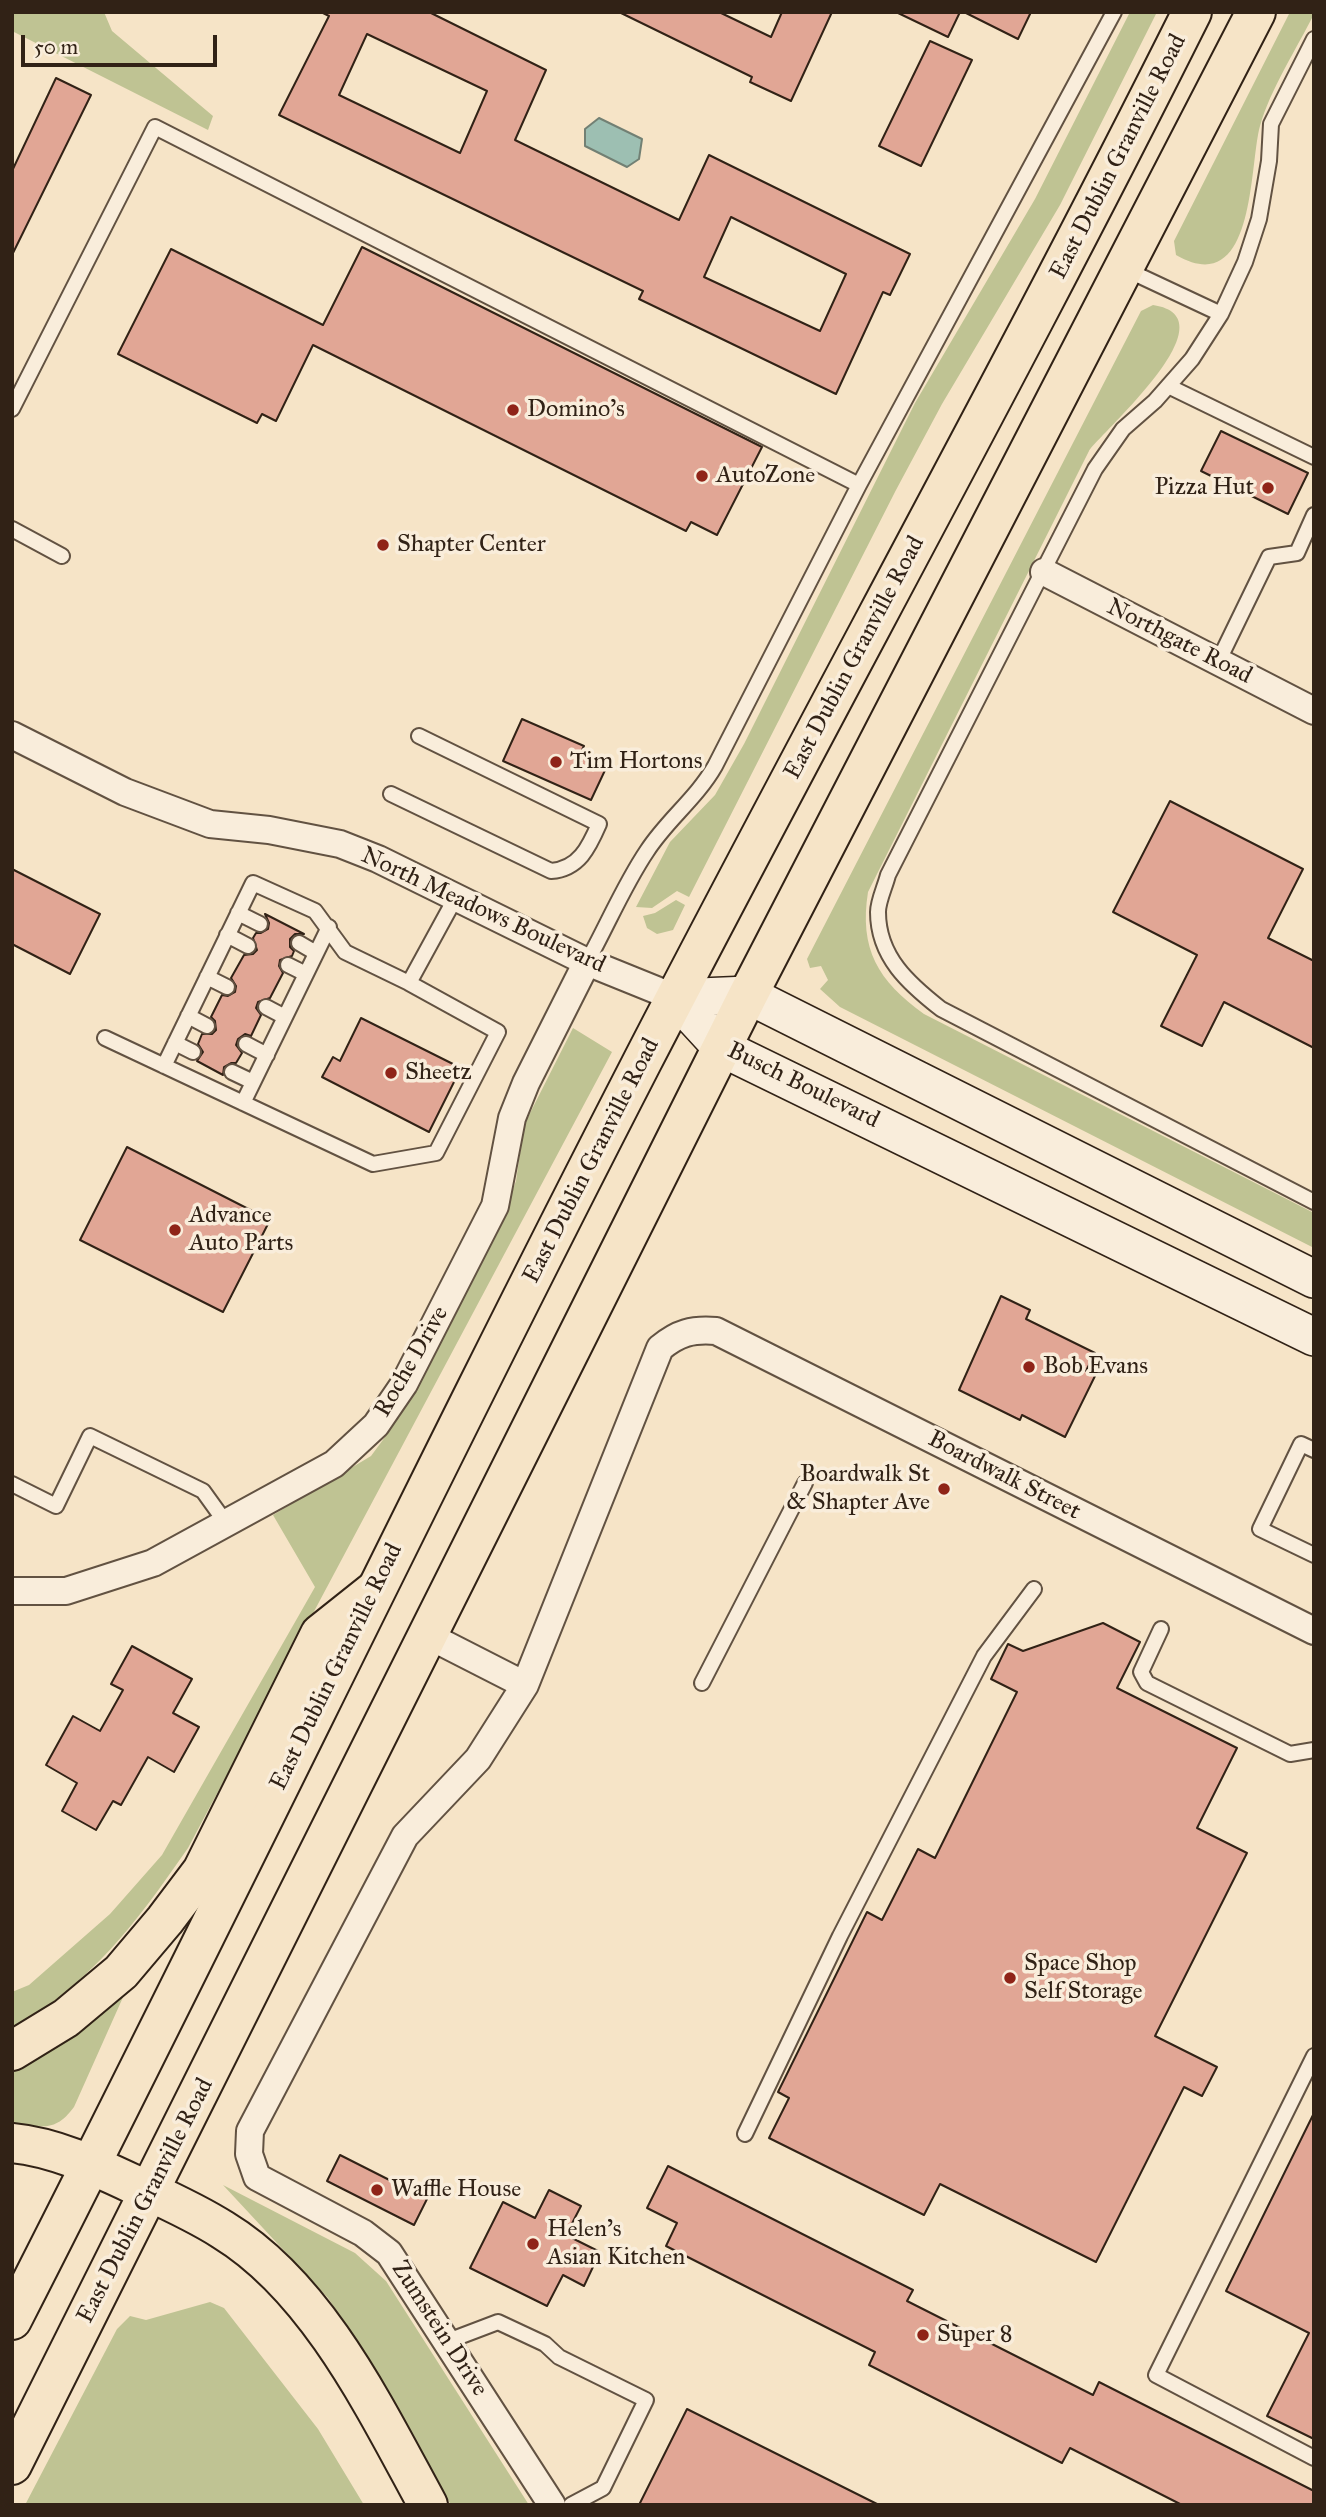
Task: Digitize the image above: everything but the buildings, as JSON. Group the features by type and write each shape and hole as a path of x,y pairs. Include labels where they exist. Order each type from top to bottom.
{"main road":[{"name":"East Dublin Granville Road","path":"12,2319 92,2164 374,1591 676,998 1077,241 1192,12"},
{"name":"East Dublin Granville Road","path":"12,2465 748,995 1256,12"},
{"path":"676,998 748,995 1314,1279"},
{"name":"Busch Boulevard","path":"676,998 722,1048 1314,1337"},
{"path":"12,2052 66,2018 121,1972 165,1920 202,1871 320,1634 374,1591"},
{"path":"12,2143 31,2145 92,2164 224,2230 293,2291 365,2391 428,2505"}],"street":[{"name":"Northgate Road","path":"1044,572 1314,711"},
{"name":"North Meadows Boulevard","path":"12,735 125,792 211,824 269,830 340,844 400,867 587,962 676,998"},
{"name":"Roche Drive","path":"12,1591 66,1591 153,1563 334,1464 376,1425 404,1384 495,1206 512,1118 526,1083 587,962"},
{"name":"Boardwalk Street","path":"525,1685 660,1348 673,1337 693,1329 716,1331 1314,1631"},
{"path":"429,1636 525,1685"},
{"name":"Zumstein Drive","path":"525,1685 478,1759 405,1836 250,2131 248,2154 257,2177 363,2233 389,2253 552,2505"}],"lane":[{"path":"587,962 645,853 663,828 700,791 710,774 859,485 1114,12"},
{"path":"1314,39 1271,124 1269,161 1259,219 1245,262 1221,314 1192,359 1108,447 888,876 878,911 884,946 905,980 941,1009 1314,1202"},
{"path":"12,409 155,127 859,485"},
{"path":"1125,269 1221,314"},
{"path":"1168,386 1314,457"},
{"path":"1218,662 1269,557 1297,553 1314,516"},
{"path":"12,529 62,556"},
{"path":"391,794 551,871 565,870 589,848 599,824 419,736"},
{"path":"105,1038 164,1066 373,1164 436,1153 498,1032 409,983 345,952 315,911 253,883 164,1066"},
{"path":"409,983 456,897"},
{"path":"238,913 260,924"},
{"path":"243,1103 329,927"},
{"path":"227,935 248,946"},
{"path":"299,943 316,953"},
{"path":"288,965 306,974"},
{"path":"207,977 227,987"},
{"path":"266,1007 285,1017"},
{"path":"188,1016 207,1026"},
{"path":"175,1043 193,1052"},
{"path":"246,1044 267,1055"},
{"path":"232,1072 253,1082"},
{"path":"12,1484 56,1506 90,1436 203,1491 226,1523"},
{"path":"1314,1450 1301,1444 1260,1529 1314,1555"},
{"path":"702,1683 805,1483"},
{"path":"745,2134 840,1936 984,1656 1034,1589"},
{"path":"1161,1629 1141,1672 1147,1683 1290,1754 1314,1750"},
{"path":"1314,2056 1156,2375 1314,2458"},
{"path":"448,2342 498,2322 545,2344 558,2357 646,2400 603,2488 571,2505"}],"green space":[{"path":"12,12 104,12 112,31 213,116 208,130 12,31"},
{"path":"1130,12 1157,12 1060,205 942,404 896,490 689,897 677,891 652,908 636,907 670,842 715,795 744,744 915,403 1035,199"},
{"path":"1290,12 1314,14 1264,112 1250,196 1235,245 1221,260 1202,264 1176,255 1174,241"},
{"path":"1153,305 1174,314 1179,330 1173,351 1138,398 1089,451 868,892 866,930 875,962 884,976 908,1002 924,1014 1314,1213 1314,1248 840,1007 820,989 828,980 821,966 810,968 807,959 1141,311"},
{"path":"676,900 685,905 673,930 657,934 647,928 643,916 655,913"},
{"path":"573,1028 612,1052 188,1848 130,1926 89,1971 41,2011 12,2030 12,1992 29,1985 110,1914 162,1855 315,1587 273,1515 371,1456 391,1429 506,1208 516,1181 524,1125"},
{"path":"120,1991 124,1995 74,2107 61,2121 47,2126 12,2124 12,2069"},
{"path":"223,2185 355,2253 386,2281 529,2505 451,2505 369,2361 328,2298"},
{"path":"210,2302 224,2308 318,2429 364,2505 25,2505 117,2329 130,2316 146,2320"}],"shaded area":[{"path":"599,118 642,139 639,159 627,167 585,146 585,129"}],"place":[{"name":"Domino's","path":"513,410"},
{"name":"AutoZone","path":"702,476"},
{"name":"Pizza Hut","path":"1268,488"},
{"name":"Shapter Center","path":"383,545"},
{"name":"Tim Hortons","path":"556,762"},
{"name":"Sheetz","path":"391,1073"},
{"name":"Advance Auto Parts","path":"175,1230"},
{"name":"Bob Evans","path":"1029,1367"},
{"name":"Boardwalk St & Shapter Ave","path":"944,1489"},
{"name":"Space Shop Self Storage","path":"1010,1978"},
{"name":"Waffle House","path":"377,2190"},
{"name":"Helen's Asian Kitchen","path":"533,2244"},
{"name":"Super 8","path":"923,2335"}]}
